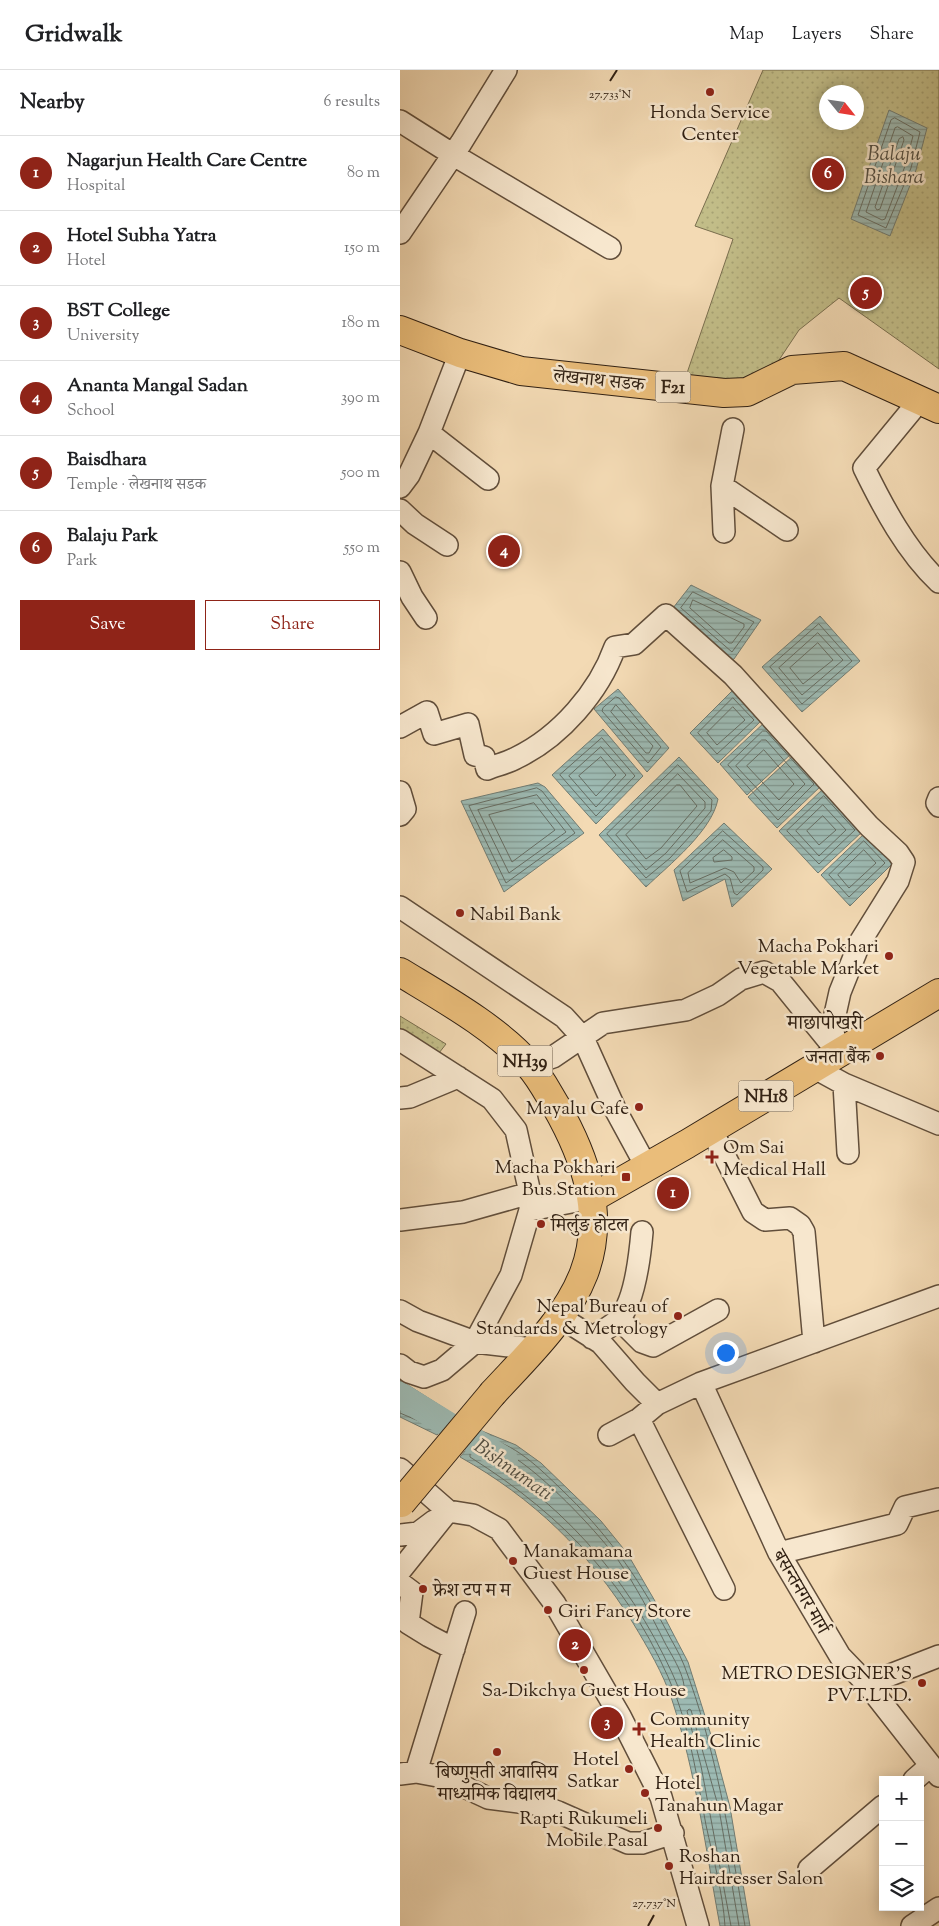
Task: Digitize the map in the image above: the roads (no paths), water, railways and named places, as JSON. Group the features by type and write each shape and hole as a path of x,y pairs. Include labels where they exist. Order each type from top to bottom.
{"main road":[{"name":"लेखनाथ सडक","path":"400,330 460,353 521,371 724,393 747,392 792,370 844,366 930,405"},
{"name":"NH39","path":"400,972 453,1005 498,1037 530,1065 576,1142 585,1166 592,1198 593,1213 588,1257 578,1285 560,1317 400,1503"},
{"name":"NH18","path":"592,1198 711,1130 939,993"}],"street":[{"path":"400,233 506,70"},
{"path":"400,120 452,154 610,248"},
{"path":"400,488 409,475 429,433 460,353"},
{"path":"930,405 864,468 896,524 927,570 939,582"},
{"path":"724,532 722,486 733,429"},
{"path":"429,433 488,479"},
{"path":"722,486 787,530"},
{"path":"400,510 415,524 447,545"},
{"path":"400,572 406,602 426,618"},
{"path":"400,727 427,712 434,734 468,724 475,755 484,757 487,768 517,758 550,736 599,684 615,647 634,644 666,615 733,675 869,826 898,853 904,862 898,881 860,942 840,992 832,1028 838,1052"},
{"path":"400,792 405,810 400,815"},
{"path":"939,798 937,803 939,806"},
{"path":"400,907 564,1017 583,1038 615,1109 646,1166"},
{"path":"530,1065 553,1056 583,1038 603,1023 686,1010 718,995 741,978 764,972 780,981 838,1052"},
{"path":"400,1040 492,1099 516,1130 530,1201 511,1275 469,1346 442,1370 424,1377 409,1372 400,1365"},
{"path":"813,1067 844,1084 939,1124"},
{"path":"400,1098 410,1097 458,1077"},
{"path":"844,1084 848,1153"},
{"path":"711,1130 753,1212 765,1220 790,1218 800,1225 804,1232 814,1342"},
{"path":"400,1220 530,1201 592,1198"},
{"path":"592,1338 619,1319 628,1302 642,1232"},
{"path":"609,1435 639,1419 657,1404 701,1383 939,1296"},
{"path":"619,1319 642,1342 653,1346 718,1310"},
{"path":"400,1311 469,1346 533,1349"},
{"path":"560,1317 601,1343 634,1382 657,1404"},
{"name":"बसन्तनगर मार्ग","path":"701,1383 779,1553 840,1656 868,1684 935,1771"},
{"path":"639,1419 724,1589"},
{"path":"400,1469 448,1511 473,1515 498,1529 555,1604 620,1716 661,1797 698,1926"},
{"path":"779,1553 897,1524 905,1507 939,1499"},
{"path":"400,1535 418,1533 448,1511"},
{"path":"400,1571 448,1511"},
{"path":"400,1583 412,1592 408,1623 454,1648"},
{"path":"465,1612 454,1648 408,1773 443,1777 488,1798 535,1804 558,1812 628,1843 642,1843 673,1834"},
{"path":"868,1684 939,1656"},
{"path":"923,1776 935,1771"},
{"path":"808,1869 879,1809"},
{"path":"912,1926 939,1908"}],"water":[{"name":"Balaju Bishara","path":"889,110 927,128 916,170 890,236 851,219"},
{"path":"691,585 761,620 734,659 731,660 673,608"},
{"path":"820,616 860,661 802,712 762,667"},
{"path":"618,689 669,748 647,772 594,709"},
{"path":"734,689 762,720 718,763 690,733"},
{"path":"765,722 792,753 747,795 720,764"},
{"path":"603,729 643,776 596,824 552,775"},
{"path":"794,755 822,785 777,828 748,797"},
{"path":"679,757 718,799 714,811 699,835 646,887 599,835"},
{"path":"538,783 545,787 584,833 504,892 461,801"},
{"path":"824,788 863,831 818,873 779,831"},
{"path":"724,823 772,869 732,907 725,879 683,901 674,870"},
{"path":"865,833 893,863 850,906 821,875"},
{"path":"400,1380 455,1415 437,1435 400,1417"},
{"path":"482,1431 516,1445 541,1463 601,1521 627,1553 666,1620 688,1662 710,1732 730,1807 750,1926 720,1926 688,1756 672,1700 655,1661 616,1597 578,1550 512,1490 460,1457"}],"waterway":[{"name":"Bishnumati","path":"400,1395 505,1460"}],"place":[{"name":"Honda Service Center","path":"710,92"},
{"name":"Balaju Park","path":"828,174"},
{"name":"Baisdhara","path":"866,293"},
{"name":"Ananta Mangal Sadan","path":"504,551"},
{"name":"Nabil Bank","path":"460,913"},
{"name":"Macha Pokhari Vegetable Market","path":"889,956"},
{"name":"जनता बैंक","path":"880,1056"},
{"name":"Mayalu Cafe","path":"639,1107"},
{"name":"Om Sai Medical Hall","path":"712,1157"},
{"name":"Macha Pokhari Bus Station","path":"626,1177"},
{"name":"Nagarjun Health Care Centre","path":"673,1193"},
{"name":"मिर्लुङ होटल","path":"541,1224"},
{"name":"Nepal Bureau of Standards & Metrology","path":"678,1316"},
{"name":"Manakamana Guest House","path":"513,1561"},
{"name":"फ्रेश टप म म","path":"423,1589"},
{"name":"Giri Fancy Store","path":"548,1610"},
{"name":"Hotel Subha Yatra","path":"575,1645"},
{"name":"Sa-Dikchya Guest House","path":"584,1670"},
{"name":"METRO DESIGNER'S PVT.LTD.","path":"922,1683"},
{"name":"BST College","path":"607,1723"},
{"name":"Community Health Clinic","path":"639,1729"},
{"name":"बिष्णुमती आवासिय माध्यमिक विद्यालय","path":"497,1752"},
{"name":"Hotel Satkar","path":"629,1769"},
{"name":"Hotel Tanahun Magar","path":"645,1793"},
{"name":"Rapti Rukumeli Mobile Pasal","path":"658,1828"},
{"name":"Roshan Hairdresser Salon","path":"669,1866"}],"district":[{"name":"माछापोखरी","path":"825,1022"}]}
